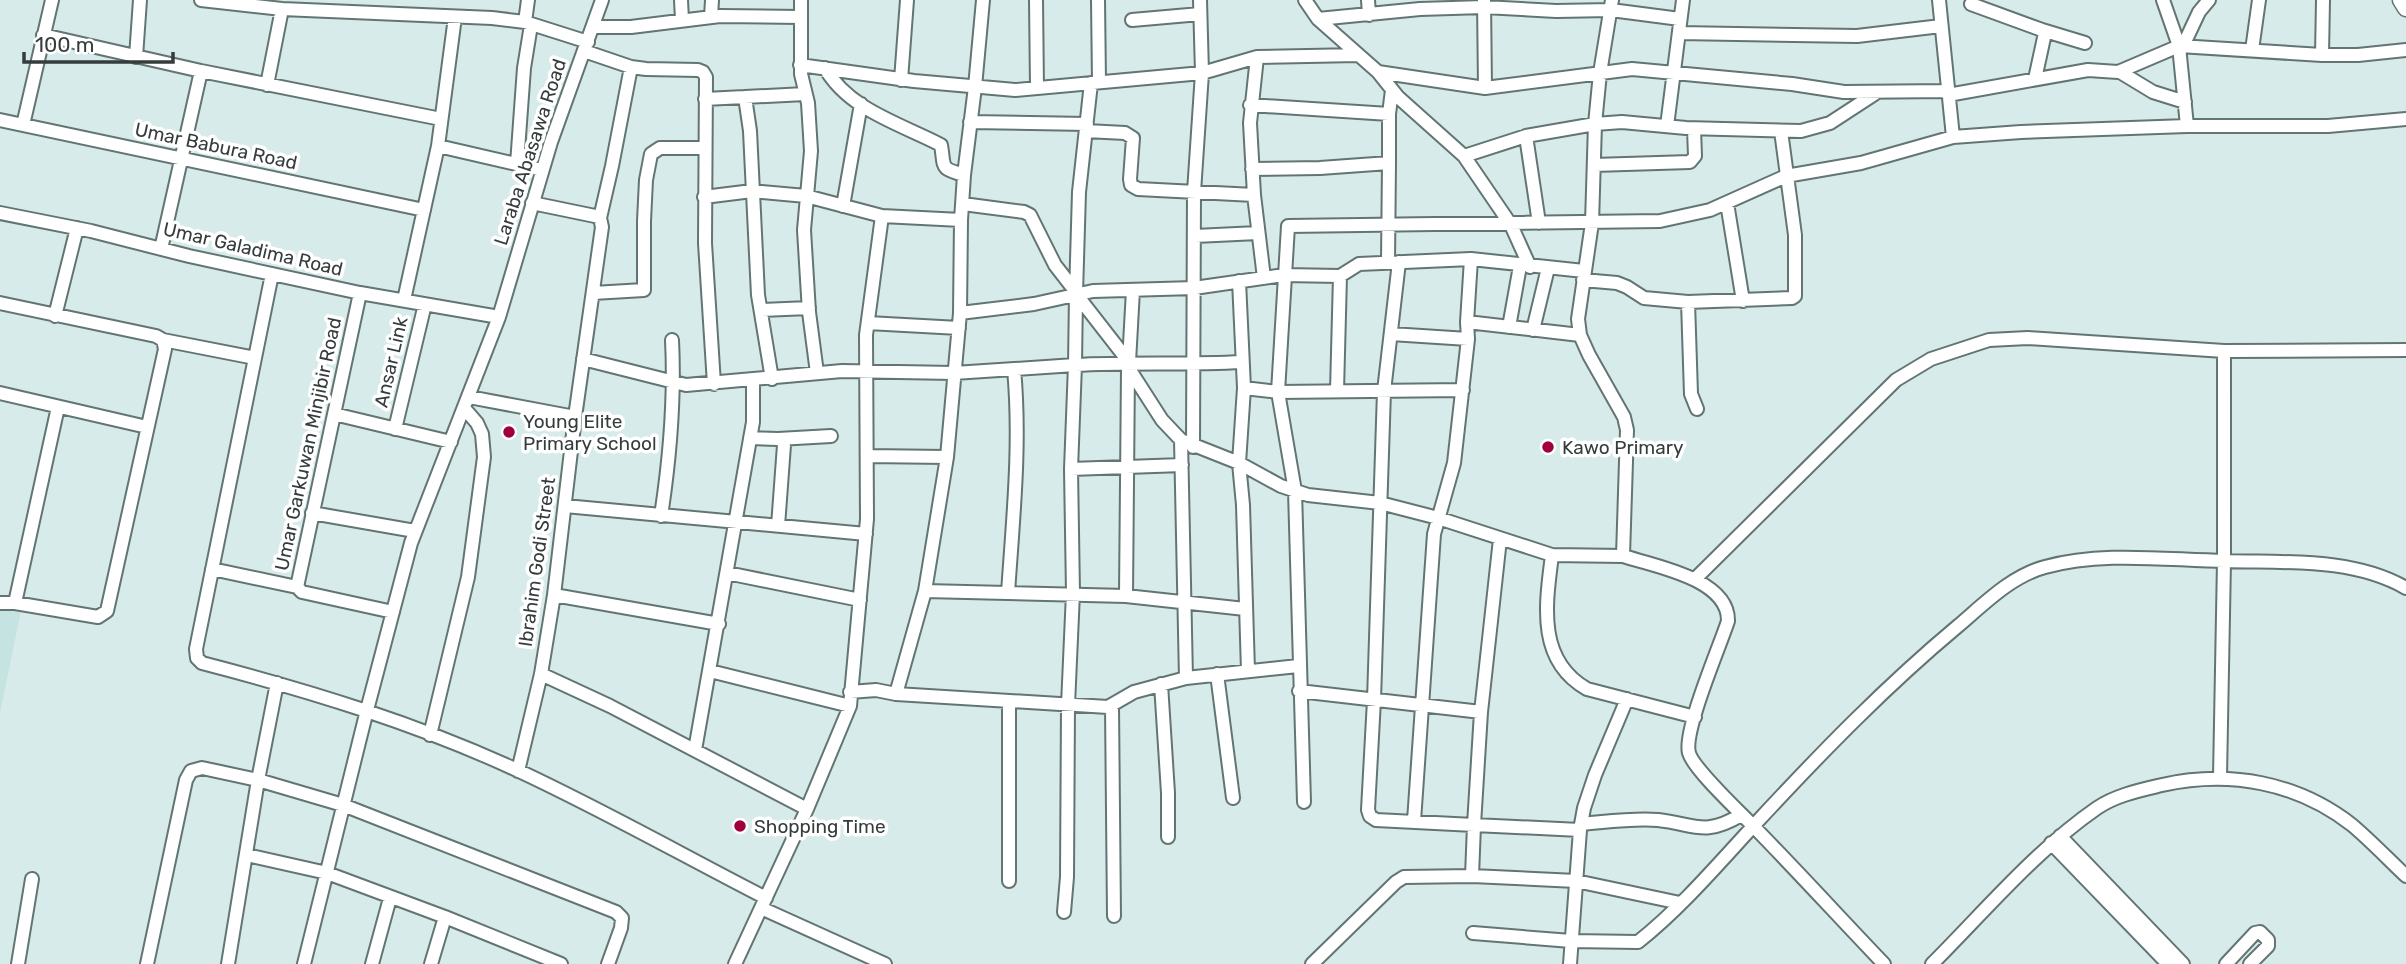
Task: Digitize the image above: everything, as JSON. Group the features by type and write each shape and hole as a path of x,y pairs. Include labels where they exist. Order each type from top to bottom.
{"street":[{"path":"23,125 52,0"},
{"path":"136,57 140,0"},
{"path":"201,0 282,9 354,6 528,24 631,67 703,72 706,77 704,197 714,384"},
{"path":"517,164 528,0"},
{"name":"Laraba Abasawa Road","path":"304,964 415,531 499,317 565,99 602,0"},
{"path":"681,0 682,20"},
{"path":"711,17 712,0"},
{"path":"802,0 800,65 811,151 804,230 817,373"},
{"path":"901,80 907,0"},
{"path":"896,694 925,591 947,457 960,313 964,175 983,0"},
{"path":"1036,0 1037,89"},
{"path":"1064,912 1073,593 1070,469 1076,365 1079,192 1086,128 1095,82 1098,0"},
{"path":"1193,447 1194,192 1202,73 1200,0"},
{"path":"1305,0 1318,19 1378,72 1416,115 1464,156 1511,225 1525,267 1509,327"},
{"path":"1368,0 1369,15"},
{"path":"1667,126 1683,0"},
{"path":"1938,0 1953,137"},
{"path":"2163,0 2181,46 2188,126"},
{"path":"2181,46 2199,12 2209,0"},
{"path":"2252,50 2259,0"},
{"path":"2322,55 2323,0"},
{"path":"2401,0 2406,8"},
{"path":"1968,1 2042,30 2085,43"},
{"path":"1318,19 1369,15 1420,5 1484,4 1612,5 1680,19"},
{"path":"1484,4 1485,88"},
{"path":"1612,5 1595,124 1592,223 1578,319 1580,335 1624,417 1627,430 1623,556"},
{"path":"268,85 282,9"},
{"path":"1132,20 1200,14"},
{"path":"404,300 438,146 455,17"},
{"path":"593,27 631,27 711,17 801,18"},
{"path":"1679,33 1857,36 1941,26"},
{"path":"2035,79 2045,37 2042,30"},
{"path":"43,35 201,71 441,119"},
{"path":"1378,72 1485,88 1632,69 1792,84 1844,92 1948,93 2088,70 2120,72 2181,46 2322,55 2358,55 2406,50"},
{"path":"800,65 975,88 1037,89 1202,73 1257,57 1358,55"},
{"path":"1257,57 1250,105 1252,169 1264,278"},
{"name":"Ibrahim Godi Street","path":"518,771 541,674 554,595 575,417 602,227 600,218 631,67"},
{"path":"825,68 838,86 861,104 941,145 946,170 964,175"},
{"path":"161,249 201,71"},
{"path":"2120,72 2153,92 2185,102"},
{"path":"1392,90 1389,163 1394,262 1391,334 1384,391 1368,810 1370,816 1376,820 1581,827 1659,820 1702,829 1716,827 1741,815"},
{"path":"1464,156 1526,136 1595,124 1622,122 1693,129 1801,131 1829,123 1877,92"},
{"path":"705,99 805,94"},
{"path":"745,97 750,131 761,310 772,379"},
{"path":"843,206 861,104"},
{"path":"1250,105 1390,114"},
{"path":"1304,802 1295,491 1278,392 1288,226 1660,221 1685,217 1727,202 1786,176 1861,163 1953,137 2188,126 2328,127 2406,119"},
{"name":"Umar Babura Road","path":"0,120 424,211"},
{"path":"970,122 1086,128 1125,133 1133,138 1130,179 1134,188 1254,195"},
{"path":"1594,164 1690,162 1695,156 1693,129"},
{"path":"960,313 1034,304 1093,291 1194,288 1284,275 1340,276 1356,264 1471,259 1548,268 1617,283 1644,298 1688,302 1792,298 1795,296 1795,235 1781,131"},
{"path":"1526,136 1539,223"},
{"path":"438,146 542,170"},
{"path":"593,293 644,290 643,221 651,154 660,148 704,148"},
{"path":"1252,169 1389,163"},
{"path":"704,197 752,191 806,196 881,216 961,220"},
{"path":"1727,202 1743,301"},
{"path":"532,203 600,218"},
{"path":"963,204 1030,215 1055,265 1128,364 1162,420 1181,440 1193,447 1239,463 1308,495 1380,503 1438,518 1552,555 1623,556 1696,578 1726,605 1728,621 1695,717 1689,753 1695,764 1741,815 1884,964"},
{"name":"Umar Galadima Road","path":"0,213 360,293 499,317"},
{"path":"735,964 807,809 850,699 866,534 865,371 868,323 881,216"},
{"path":"55,316 77,228"},
{"path":"1195,236 1258,233"},
{"path":"1414,821 1434,534 1454,463 1468,339 1471,259"},
{"path":"1533,330 1548,268"},
{"path":"272,274 196,649 197,658 202,663 277,682 367,710 518,771 763,903 885,964"},
{"path":"1337,391 1340,276"},
{"path":"1239,281 1244,388 1239,463 1243,505 1248,671"},
{"path":"1126,596 1128,364 1133,290"},
{"name":"Umar Garkuwan Minjibir Road","path":"360,293 297,587 302,592 393,612"},
{"path":"1688,302 1691,394 1697,409"},
{"path":"0,303 255,358"},
{"name":"Ansar Link","path":"395,429 425,304"},
{"path":"761,310 809,308"},
{"path":"1467,322 1580,335"},
{"path":"868,323 959,328"},
{"path":"1391,334 1468,339"},
{"path":"1696,578 1896,380 1931,359 1989,340 2028,338 2224,351 2406,350"},
{"path":"0,603 15,603 98,617 107,611 165,349 163,340"},
{"path":"661,516 670,460 674,383 672,340"},
{"path":"2220,777 2224,351"},
{"path":"583,359 674,383 714,384 817,373 865,371 954,373 1076,365 1194,365 1242,362"},
{"path":"1008,593 1017,462 1014,369"},
{"path":"695,750 750,438 754,405 753,381"},
{"path":"1244,388 1278,392 1462,390"},
{"path":"0,393 147,427"},
{"path":"467,403 575,417"},
{"path":"430,735 468,577 484,457 482,434 467,403"},
{"path":"15,603 58,407"},
{"path":"334,414 451,442"},
{"path":"750,438 831,436"},
{"path":"778,439 782,440 784,445 778,526"},
{"path":"1181,440 1186,678"},
{"path":"867,456 947,457"},
{"path":"1070,469 1182,465"},
{"path":"565,506 866,534"},
{"path":"312,513 415,531"},
{"path":"1472,876 1481,712 1500,539"},
{"path":"1552,555 1546,614 1554,654 1574,681 1587,689 1695,717"},
{"path":"1473,933 1571,941 1638,942 1681,903 1847,726 1944,638 2010,583 2042,567 2077,560 2151,557 2286,562 2345,567 2406,588"},
{"path":"212,569 297,587"},
{"path":"727,573 860,600"},
{"path":"925,591 1073,593 1245,609"},
{"path":"554,595 719,624"},
{"path":"710,671 850,699 876,690 896,694 1112,706 1134,692 1186,678 1298,666"},
{"path":"541,674 610,706 807,809"},
{"path":"1217,674 1233,798"},
{"path":"228,964 277,682"},
{"path":"1161,684 1168,837"},
{"path":"1299,691 1481,712"},
{"path":"1570,964 1581,827 1595,775 1627,699"},
{"path":"1009,701 1009,881"},
{"path":"1112,706 1114,916"},
{"path":"147,964 186,780 191,771 202,768 258,780 343,805 616,912 622,918 621,928 608,964"},
{"path":"1932,964 2056,840 2100,806 2135,791 2189,779 2220,777 2267,783 2314,801 2351,824 2406,876"},
{"path":"2056,840 2176,963"},
{"path":"247,855 327,873 445,917 531,958 561,964"},
{"path":"1312,964 1404,877 1472,876 1576,881 1681,903"},
{"path":"18,964 32,879"},
{"path":"372,964 390,898"},
{"path":"431,964 445,917"},
{"path":"2226,964 2258,931 2269,944 2250,964"}],"shaded area":[{"path":"0,611 21,611 0,713"}],"place":[{"name":"Young Elite Primary School","path":"509,432"},
{"name":"Kawo Primary","path":"1548,447"},
{"name":"Shopping Time","path":"740,826"}]}
